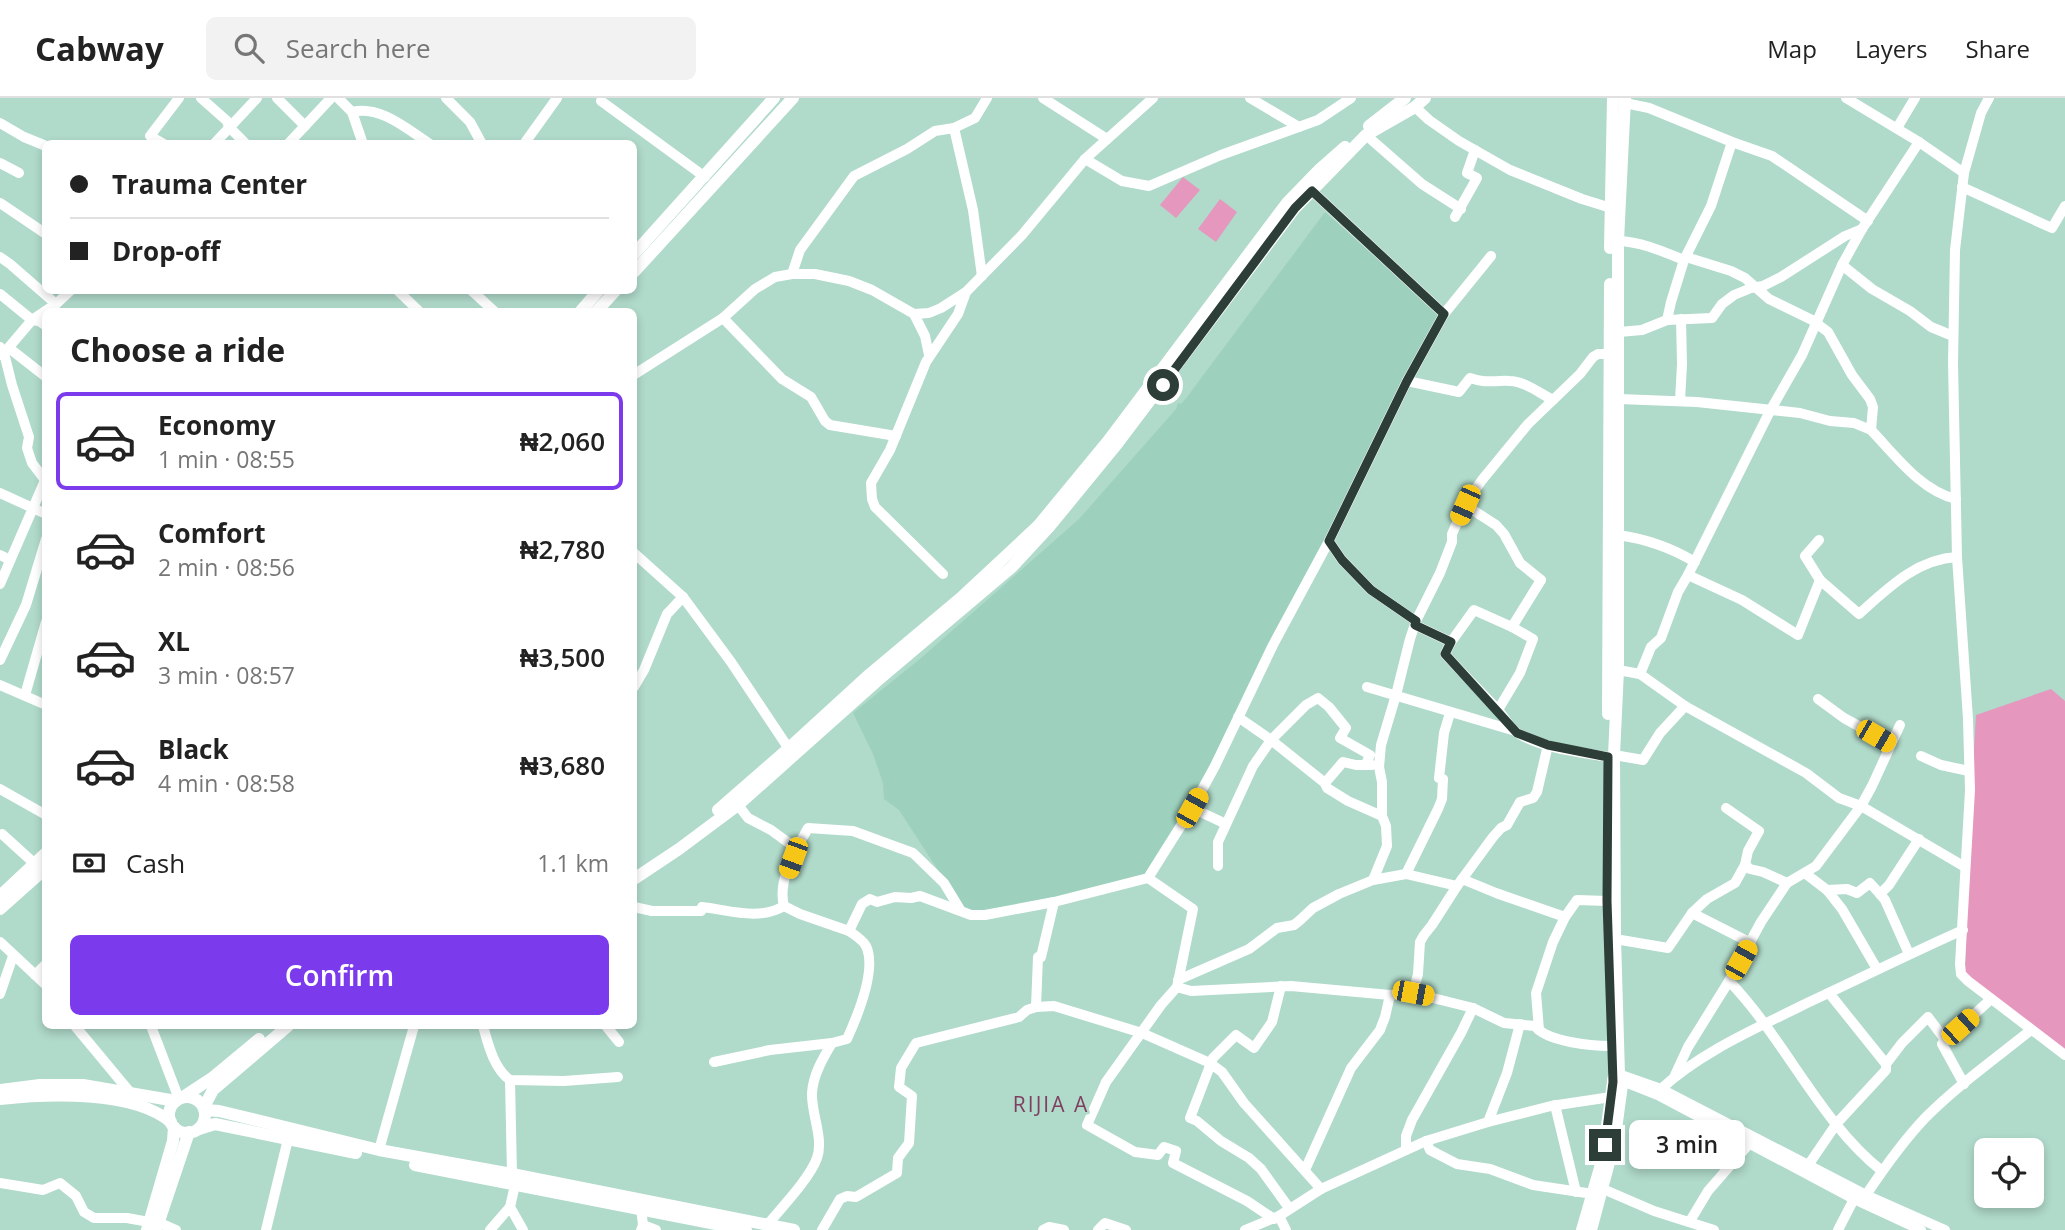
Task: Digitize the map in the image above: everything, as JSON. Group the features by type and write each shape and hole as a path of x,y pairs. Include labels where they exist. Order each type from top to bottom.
{"main road":[{"path":"637,251 774,98"},
{"path":"637,269 793,98"},
{"path":"1582,1230 1614,1144 1619,1080 1611,756 1609,354 1611,208 1621,100"},
{"path":"1591,1230 1611,1097 1619,1080 1611,1046 1607,901 1611,756 1618,670 1618,241 1621,100"},
{"path":"637,868 672,846 791,753 1012,567 1117,444 1295,208 1366,135 1415,101"},
{"path":"637,877 738,805 870,674 963,596 1038,526 1108,441 1287,203 1320,169 1370,125 1415,101"},
{"path":"583,308 596,294"},
{"path":"600,308 612,294"},
{"path":"0,896 40,866"},
{"path":"0,909 40,866"},
{"path":"153,1226 173,1141 171,1108 179,1099 212,1078 272,1029"},
{"path":"153,1226 194,1131 204,1120 204,1108 213,1090 284,1029"},
{"path":"0,1090 40,1085 83,1085 195,1099 204,1108 379,1150 641,1208 699,1226 746,1230"},
{"path":"0,1099 41,1095 82,1096 127,1103 160,1113 181,1131 194,1131 215,1124 794,1230"}],"street":[{"path":"157,140 150,136 180,98"},
{"path":"201,98 227,121 229,127 242,140"},
{"path":"218,140 257,98"},
{"path":"277,98 305,126"},
{"path":"292,140 331,98"},
{"path":"338,98 352,112 362,140"},
{"path":"446,98 471,122 480,140"},
{"path":"527,140 557,98"},
{"path":"792,274 800,250 854,176 907,149 935,131 954,128 975,118 987,98"},
{"path":"1043,98 1107,139"},
{"path":"914,314 929,313 941,308 966,292 1022,235 1085,159 1153,98"},
{"path":"1250,98 1298,127"},
{"path":"1085,159 1122,181 1150,186 1221,155 1318,120 1351,98"},
{"path":"1846,98 1964,173"},
{"path":"1897,128 1915,98"},
{"path":"1989,98 1981,113 1964,173 1955,250 1957,557 1970,790 1960,964 1961,974 2065,1055"},
{"path":"601,100 705,177"},
{"path":"1621,100 1649,108 1772,156 1865,225"},
{"path":"1415,101 1429,120 1475,150 1526,177 1611,208"},
{"path":"352,112 361,109 390,118 424,140"},
{"path":"0,123 42,144"},
{"path":"954,128 973,209 982,276"},
{"path":"1366,135 1458,213 1477,178 1467,173 1475,150"},
{"path":"1667,320 1685,259 1711,206 1732,142"},
{"path":"1640,674 1651,647 1661,638 1678,592 1770,411 1802,355 1842,265 1919,142"},
{"path":"0,163 19,173"},
{"path":"1962,187 2065,232"},
{"path":"1312,191 1444,314"},
{"path":"0,203 42,231"},
{"path":"2052,228 2065,206"},
{"path":"1619,332 1642,330 1667,320 1712,318 1729,298 1781,277 1865,225"},
{"path":"1618,241 1630,241 1731,271 1745,278 1769,299 1816,323 1828,332 1852,375 1870,399 1873,407 1871,430"},
{"path":"849,932 866,900 877,902 895,897 920,896 977,916 1054,902 1148,878 1223,752 1273,645 1329,541 1407,381 1444,314 1491,256"},
{"path":"0,257 42,292"},
{"path":"1842,265 1872,289 1931,327 1954,336"},
{"path":"637,372 723,318 755,289 775,277 792,274 814,274 872,289 914,314 925,336 929,355"},
{"path":"943,574 875,507 872,483 890,450 929,355 958,314 966,292"},
{"path":"0,294 32,320 42,323"},
{"path":"44,294 56,304"},
{"path":"50,308 67,294"},
{"path":"401,294 416,308"},
{"path":"475,294 491,308"},
{"path":"3,351 32,320 42,313"},
{"path":"723,318 782,379 811,397 830,425 896,436"},
{"path":"1680,401 1681,319"},
{"path":"3,351 42,375"},
{"path":"3,351 29,437 27,449 32,463 42,475"},
{"path":"1373,880 1387,846 1379,767 1381,745 1415,623 1440,573 1452,534 1465,505 1528,424 1580,374 1593,356 1609,354"},
{"path":"1407,381 1459,392 1470,378 1484,383 1515,381 1553,400"},
{"path":"1619,399 1680,401 1808,414 1830,421 1854,423 1871,430 1906,467 1933,490 1942,496 1956,499"},
{"path":"0,584 5,557 33,509 42,486"},
{"path":"0,493 42,512"},
{"path":"1465,505 1496,525 1520,563 1541,580 1512,627"},
{"path":"1618,536 1655,542 1695,562"},
{"path":"1819,540 1805,556 1820,580 1859,614 1887,588 1916,568 1941,558 1957,557"},
{"path":"1329,541 1342,560 1371,590 1415,623 1451,642"},
{"path":"0,660 26,605 42,551"},
{"path":"637,555 683,597 731,662 791,753"},
{"path":"1688,575 1742,600 1798,635 1820,580"},
{"path":"637,682 667,614 683,597"},
{"path":"1498,710 1520,673 1532,639 1474,610 1445,654 1498,710 1513,730"},
{"path":"25,695 42,636"},
{"path":"1618,670 1640,674 1685,706 1806,773 1839,799 1861,806 1965,867"},
{"path":"0,685 42,703"},
{"path":"1367,687 1513,730 1548,745 1643,760 1660,733 1685,706"},
{"path":"1218,866 1218,842 1253,766 1270,740 1306,705 1318,698 1329,706 1346,728 1340,738 1370,755 1366,764"},
{"path":"1818,699 1844,718 1891,744"},
{"path":"1406,874 1442,799 1443,779 1439,778 1444,733 1450,713"},
{"path":"1238,717 1325,782 1327,788 1382,816"},
{"path":"1675,1075 1688,1047 1729,981 1761,922 1787,883 1816,866 1861,806 1900,725"},
{"path":"1413,993 1418,974 1420,942 1459,882 1501,828 1507,825 1520,802 1533,798 1548,745"},
{"path":"1921,756 1941,765 1969,771"},
{"path":"1325,782 1343,762 1379,767"},
{"path":"0,789 42,813"},
{"path":"738,805 748,818 771,830 797,849"},
{"path":"1192,808 1226,824"},
{"path":"1615,939 1668,947 1692,913 1707,899 1735,883 1759,831 1726,808"},
{"path":"714,1062 770,1050 847,1039 864,995 868,970 867,948 855,934 800,914 785,906 782,898 783,886 808,828 853,831 913,853 944,883 961,911"},
{"path":"2,834 40,866"},
{"path":"1880,894 1889,885 1919,839"},
{"path":"1745,865 1787,883"},
{"path":"1178,983 1250,949 1278,928 1294,925 1313,908 1339,894 1373,880 1406,874 1459,882 1565,917"},
{"path":"1806,874 1827,890 1859,935 1877,969"},
{"path":"1148,878 1192,909 1178,983 1106,1082 1087,1125 1135,1152 1157,1155 1164,1147 1175,1151 1173,1163 1276,1218 1286,1230"},
{"path":"1827,890 1847,889 1857,893 1870,883 1885,900 1909,954"},
{"path":"1539,1031 1536,993 1553,942 1565,917 1577,900 1607,901"},
{"path":"1036,1007 1038,957 1041,957 1054,902"},
{"path":"637,908 652,911 701,911 702,907 744,914 772,913 785,906"},
{"path":"1692,913 1751,943"},
{"path":"1661,1089 1675,1075 1765,1024 1963,930"},
{"path":"0,942 42,981"},
{"path":"0,995 13,956"},
{"path":"35,975 42,968"},
{"path":"1729,981 1765,1024 1837,1123 1882,1171"},
{"path":"1178,983 1191,991 1282,986 1320,987 1390,995 1413,993 1474,1008 1499,1021 1535,1026 1539,1031 1586,1045 1611,1046"},
{"path":"1282,986 1272,1022 1254,1048 1236,1035 1213,1058 1190,1118 1249,1158 1261,1169 1289,1208"},
{"path":"1829,993 1886,1064"},
{"path":"1305,1170 1351,1068 1380,1030 1390,995"},
{"path":"1964,1084 1942,1044 1991,999"},
{"path":"822,1230 840,1199 847,1196 856,1197 897,1173 898,1158 909,1143 912,1096 899,1087 901,1068 916,1043 1019,1017 1036,1007 1054,1006 1142,1032 1210,1063 1222,1072 1244,1103 1321,1189"},
{"path":"1406,1150 1408,1129 1474,1008"},
{"path":"1808,1164 1837,1123 1886,1070 1886,1064 1902,1043 1928,1017 1946,1041"},
{"path":"1488,1122 1507,1073 1520,1024"},
{"path":"77,1029 129,1091"},
{"path":"152,1029 179,1099"},
{"path":"379,1150 413,1029"},
{"path":"484,1029 497,1064 504,1076 510,1080 564,1081 618,1077"},
{"path":"608,1029 619,1042"},
{"path":"1866,1195 1882,1171 1926,1118 2031,1030"},
{"path":"768,1224 818,1157 813,1085 832,1043"},
{"path":"490,1230 510,1207 513,1179 510,1080"},
{"path":"1619,1080 1661,1089 1866,1195 1945,1230"},
{"path":"1619,1080 1658,1095 1904,1228 1921,1230"},
{"path":"1245,1230 1276,1218 1321,1189 1426,1141 1555,1105 1611,1097"},
{"path":"1555,1105 1576,1192"},
{"path":"266,1230 288,1139"},
{"path":"1426,1141 1430,1150 1457,1164 1490,1170 1533,1185 1576,1192 1598,1192 1714,1230"},
{"path":"1690,1221 1709,1191 1749,1144"},
{"path":"0,1183 43,1189 60,1183 76,1196 88,1216 98,1219 127,1218 176,1230"},
{"path":"1838,1230 1854,1199"},
{"path":"510,1207 523,1230"},
{"path":"641,1208 642,1227 656,1230"},
{"path":"1098,1230 1105,1223 1126,1230"},
{"path":"1043,1230 1048,1227 1064,1230"}],"shaded area":[{"path":"1183,177 1200,190 1176,218 1160,205"},
{"path":"1220,199 1237,212 1216,242 1198,229"},
{"path":"1325,212 1441,316 1154,873 1067,896 977,914 962,907 899,810 884,799 883,783 873,754 853,713 921,658 1079,519 1176,409 1178,403 1181,404 1187,397"},
{"path":"2051,689 2065,701 2065,1053 1965,974 1976,715"}],"district":[{"name":"RIJIA A","path":"1051,1105"}],"route":[{"path":"1163,385 1295,208 1312,191 1444,314 1407,381 1329,541 1342,560 1371,590 1416,621 1415,625 1451,642 1445,654 1498,710 1513,730 1548,745 1608,757 1607,901 1613,1082 1605,1145"}]}
